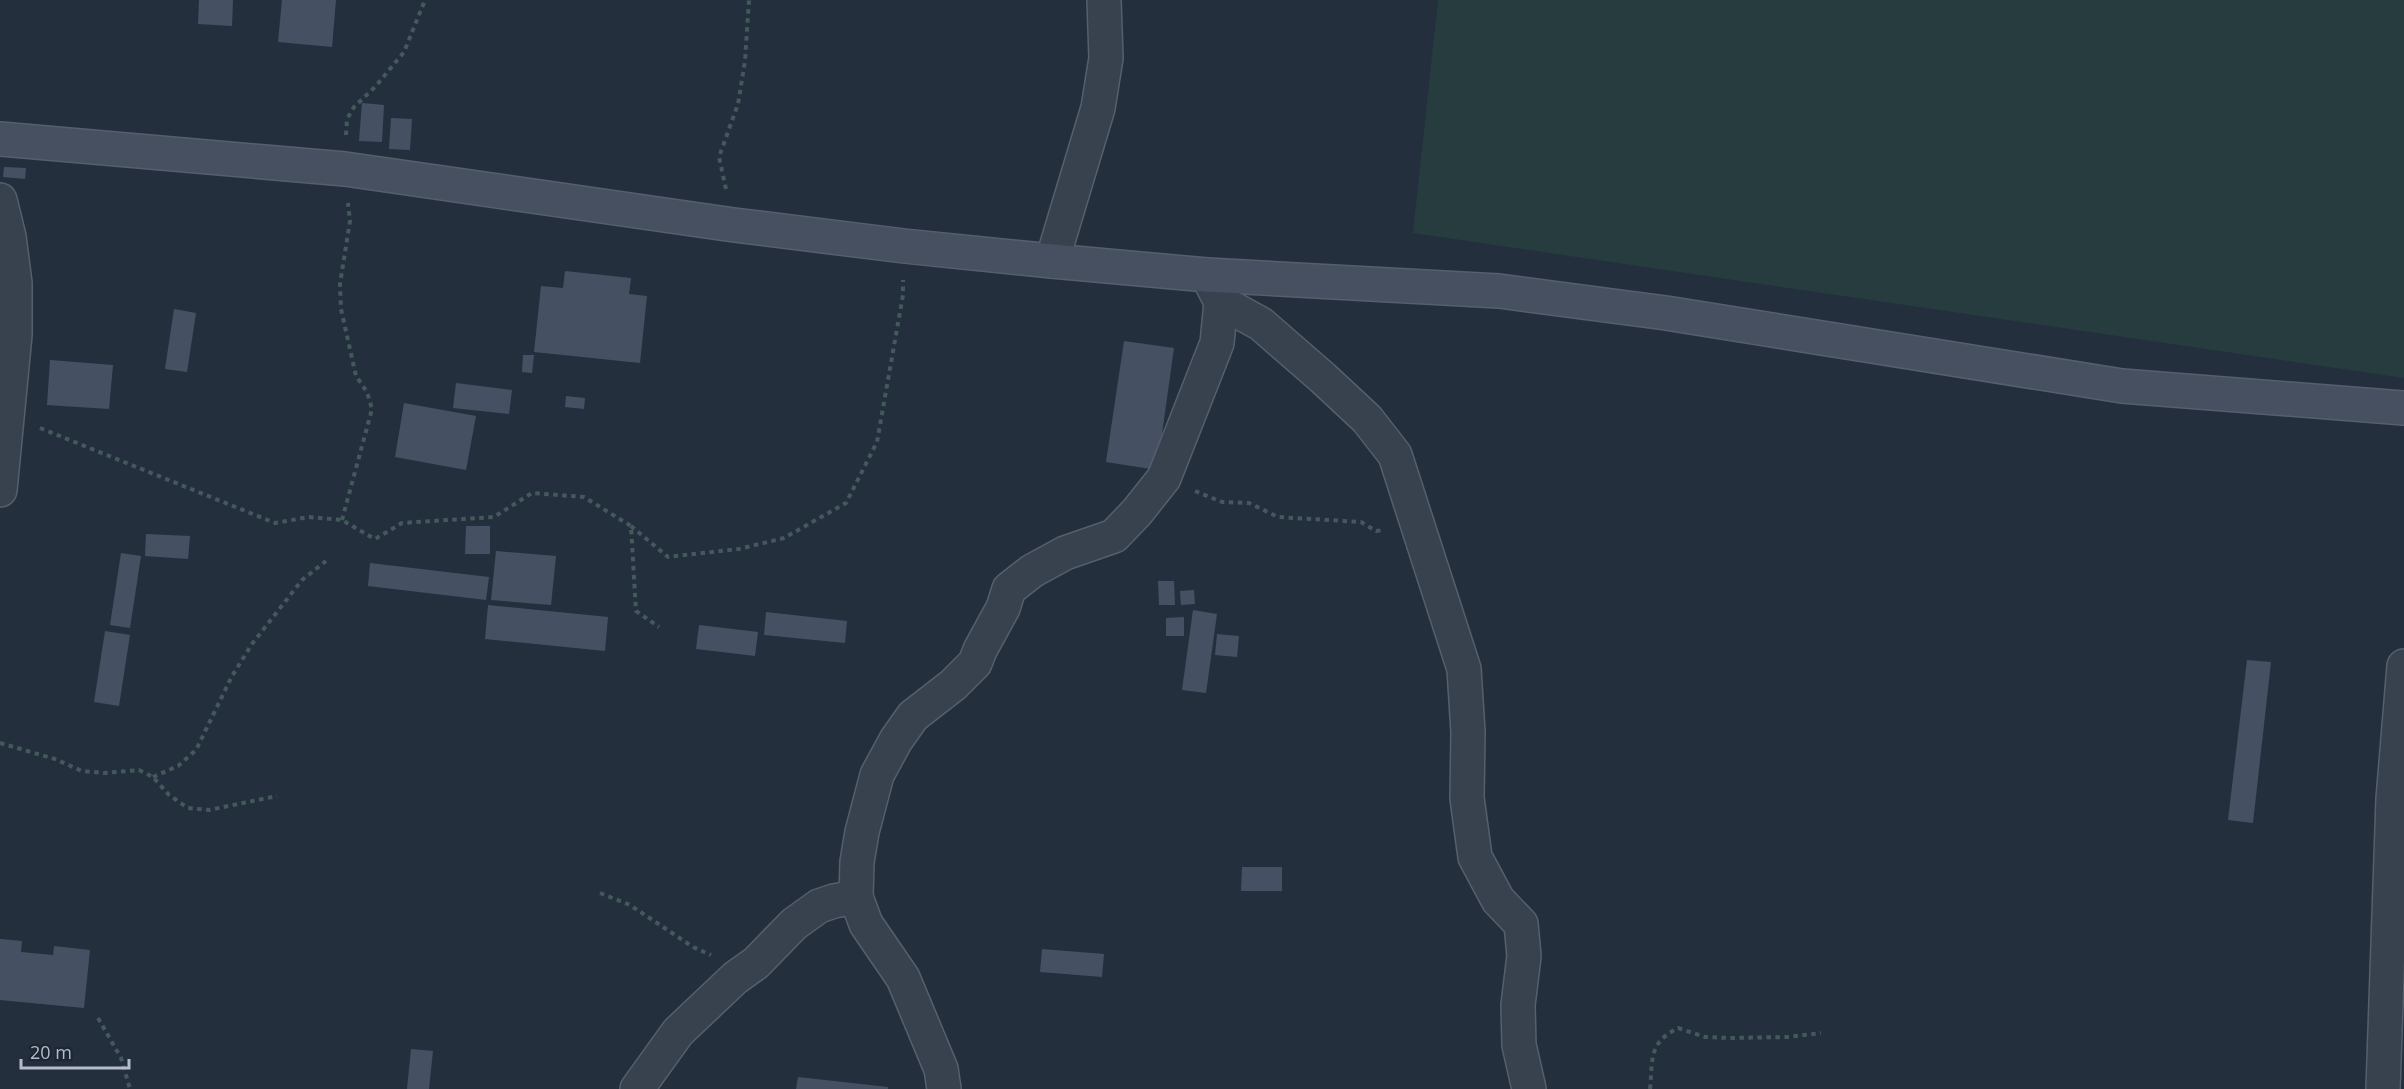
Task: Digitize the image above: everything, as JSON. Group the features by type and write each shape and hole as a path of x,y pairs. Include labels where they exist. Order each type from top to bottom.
{"street":[{"path":"1052,261 1098,108 1106,58 1104,0"},
{"path":"0,139 345,169 734,225 1052,261 1214,288 1499,291 1666,313 2122,386 2404,408"},
{"path":"0,200 9,237 15,283 15,335 0,490"},
{"path":"944,1089 940,1069 903,978 866,924 856,897 857,862 862,831 877,775 896,740 913,716 975,663 1003,608 1009,589 1032,571 1065,554 1114,536 1164,478 1217,343 1214,288"},
{"path":"1214,288 1261,324 1367,419 1395,455 1464,669 1468,732 1467,798 1475,857 1498,900 1521,924 1524,956 1518,1005 1519,1045 1528,1089"},
{"path":"2383,1089 2393,799 2404,666"},
{"path":"637,1089 678,1032 735,978 756,963 794,924 819,906 856,897"}],"path":[{"path":"342,520 372,409 368,392 356,376 341,309 340,285 350,222 345,169 346,119 354,107 375,87 404,52 425,0"},
{"path":"734,225 719,157 738,104 745,62 749,0"},
{"path":"8,416 275,523 309,517 342,520 375,539 402,524 494,517 532,493 584,497 631,526 668,557 739,549 784,538 846,503 877,442 903,295 904,246"},
{"path":"1164,478 1222,502 1249,503 1278,517 1361,522 1377,531 1404,528 1421,533"},
{"path":"631,526 636,611 659,627"},
{"path":"153,777 178,766 196,750 232,676 252,644 302,580 326,561"},
{"path":"0,743 55,759 82,771 104,773 139,770 153,777 169,795 188,808 208,810 277,796"},
{"path":"600,893 630,905 693,947 708,954 720,962 735,978"},
{"path":"98,1018 121,1058 130,1089"},
{"path":"1650,1089 1653,1052 1662,1036 1678,1028 1705,1037 1729,1038 1788,1037 1821,1033"}],"green space":[{"path":"1438,0 2404,0 2404,378 1413,233"}],"building":[{"path":"199,0 233,0 232,26 198,24"},
{"path":"282,0 336,0 332,47 278,42"},
{"path":"362,103 384,105 382,142 359,141"},
{"path":"391,118 412,119 410,150 389,149"},
{"path":"4,167 26,168 25,179 3,177"},
{"path":"565,271 631,278 629,294 647,296 640,363 534,352 541,286 563,288"},
{"path":"174,309 196,313 187,372 165,369"},
{"path":"1124,341 1174,348 1157,470 1106,462"},
{"path":"523,355 534,355 532,373 522,372"},
{"path":"50,360 113,365 109,409 47,405"},
{"path":"456,383 512,390 509,414 453,408"},
{"path":"566,396 585,398 584,409 565,407"},
{"path":"404,403 476,416 466,470 395,457"},
{"path":"466,526 490,526 490,554 465,554"},
{"path":"146,534 190,536 188,559 145,556"},
{"path":"496,551 556,556 551,605 491,600"},
{"path":"121,553 141,556 130,628 110,625"},
{"path":"370,563 489,577 486,600 368,586"},
{"path":"1158,581 1174,581 1175,605 1159,605"},
{"path":"1194,590 1195,604 1181,605 1180,591"},
{"path":"488,605 608,617 605,651 485,639"},
{"path":"1193,610 1217,614 1206,693 1182,690"},
{"path":"766,612 847,621 845,643 764,635"},
{"path":"1184,617 1184,636 1166,636 1166,618"},
{"path":"699,625 758,632 755,656 696,649"},
{"path":"105,631 130,635 119,706 94,702"},
{"path":"1217,634 1239,636 1237,657 1215,655"},
{"path":"2247,660 2271,662 2253,823 2228,820"},
{"path":"1242,867 1282,867 1282,891 1241,891"},
{"path":"0,939 22,941 21,952 53,955 54,946 90,950 84,1008 0,1000"},
{"path":"1042,949 1104,954 1102,977 1040,972"},
{"path":"411,1049 433,1051 429,1089 407,1089"},
{"path":"798,1077 888,1087 888,1089 796,1089"}]}
